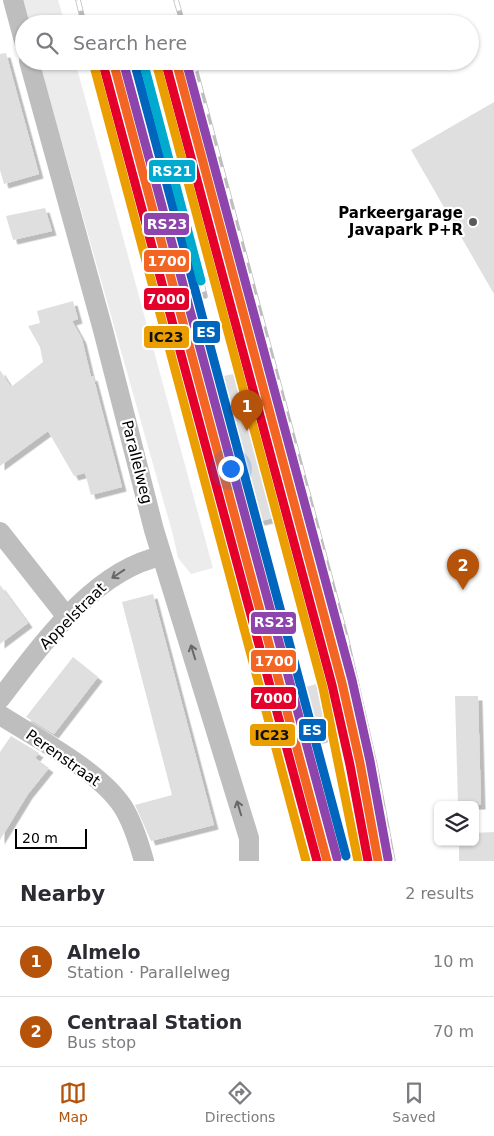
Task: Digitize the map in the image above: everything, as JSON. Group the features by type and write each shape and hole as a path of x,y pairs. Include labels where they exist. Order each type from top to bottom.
{"street":[{"path":"12,0 16,15"},
{"name":"Parallelweg","path":"31,70 162,556 248,838 249,861"},
{"path":"0,532 67,618"},
{"name":"Appelstraat","path":"0,699 35,654 67,618 100,586 146,559 162,556"},
{"name":"Perenstraat","path":"0,715 101,782 123,806 142,851"}],"shaded area":[{"path":"22,0 58,0 62,15 26,15"},
{"path":"42,70 77,70 213,568 191,574 178,558"}],"building":[{"path":"6,53 39,174 4,184 0,170 0,54"},
{"name":"Parkeergarage Javapark P+R","path":"494,102 494,294 411,150"},
{"path":"45,208 52,231 13,240 6,216"},
{"path":"73,301 78,319 72,321 82,339 122,487 91,495 85,473 74,476 48,431 0,466 0,370 11,387 43,362 40,347 28,326 40,323 37,311"},
{"path":"233,374 243,380 277,510 273,518 261,521 253,517 218,386 224,376"},
{"path":"0,585 28,623 0,644"},
{"path":"153,594 214,825 151,841 135,805 172,795 122,602"},
{"path":"73,657 98,677 54,734 26,717"},
{"path":"320,683 334,735 315,740 302,688"},
{"path":"455,696 478,696 481,805 479,805 479,801 458,801"},
{"path":"11,736 39,753 35,758 49,768 28,794 0,840 0,752"},
{"path":"494,832 494,861 459,861 459,846 479,846 479,833"}],"railway":[{"path":"78,0 82,15"},
{"path":"176,0 180,15"},
{"path":"96,70 308,861"},
{"path":"195,70 346,637 376,770 393,861"},
{"path":"201,281 205,296"}],"transit line":[{"name":"IC23","path":"95,70 306,861"},
{"name":"7000","path":"105,70 317,861"},
{"name":"1700","path":"115,70 327,861"},
{"name":"RS23","path":"125,70 337,858"},
{"name":"ES","path":"136,70 346,856"},
{"name":"RS21","path":"145,70 201,281"},
{"name":"IC23","path":"158,70 323,688 358,861"},
{"name":"7000","path":"168,70 332,685 350,765 368,861"},
{"name":"1700","path":"178,70 342,683 360,763 378,861"},
{"name":"RS23","path":"188,70 352,680 370,761 388,859"}],"place":[{"name":"Parkeergarage Javapark P+R","path":"473,222"},
{"name":"Almelo","path":"247,431"},
{"name":"Centraal Station","path":"463,590"}]}
